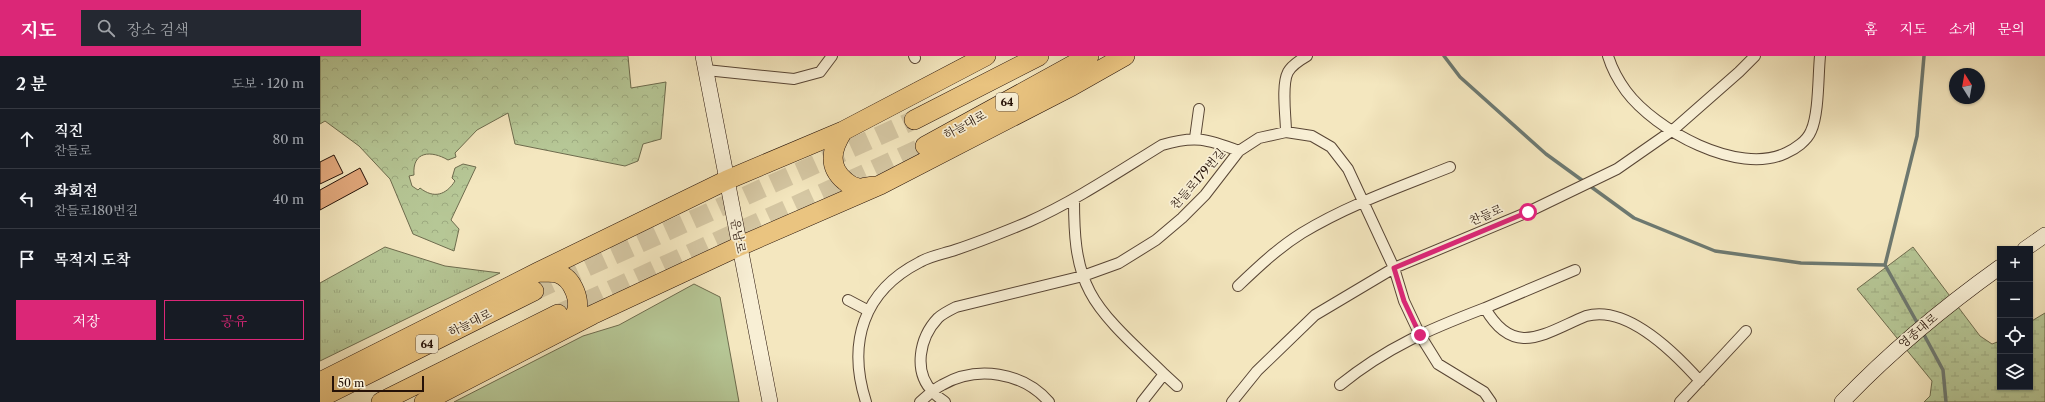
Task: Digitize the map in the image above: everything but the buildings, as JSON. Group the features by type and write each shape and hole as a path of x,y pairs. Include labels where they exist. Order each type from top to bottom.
{"highway":[{"path":"320,382 538,272 727,180 843,131 986,56"},
{"name":"64","path":"914,120 1039,56"},
{"name":"하늘대로","path":"925,146 1089,56"},
{"path":"381,402 558,323 880,185 1072,86 1125,56"},
{"path":"843,131 834,145 834,168 840,177 849,185 859,188 880,185"},
{"path":"424,402 558,323 573,317 578,306 576,295 570,284 558,274 538,272"},
{"name":"하늘대로","path":"320,398 534,291"}],"street":[{"name":"운남로","path":"770,402 704,63 794,79 820,72 832,56"},
{"path":"1286,132 1285,83 1288,72 1295,64 1307,56"},
{"path":"1608,56 1616,76 1627,92 1654,118 1708,149 1731,156 1756,160 1777,157 1797,148 1811,132 1815,111 1820,56"},
{"name":"찬들로","path":"1232,402 1257,371 1314,315 1394,268 1545,203 1617,169 1673,130 1739,72 1754,56"},
{"path":"1195,138 1199,109"},
{"name":"찬들로179번길","path":"945,402 932,392 922,376 920,357 925,336 938,318 956,307 1083,276 1119,262 1156,240 1182,218 1205,195 1239,151 1260,138 1286,132 1312,136 1331,147 1348,169 1362,203 1394,268 1404,301 1420,335 1438,364 1484,392 1491,402"},
{"path":"866,402 858,375 858,355 861,333 867,310 881,291 901,274 921,261 1003,232 1074,199 1162,144 1195,138 1210,140 1239,151"},
{"path":"1238,286 1279,249 1301,234 1362,203 1450,167"},
{"path":"1074,199 1076,250 1083,276 1090,293 1106,316 1177,386"},
{"path":"2029,246 2045,235"},
{"name":"영종대로","path":"1842,402 1878,364 1970,288 1997,269"},
{"path":"1340,385 1363,366 1401,343 1575,270"},
{"path":"848,300 867,310"},
{"path":"1485,308 1494,324 1505,333 1515,338 1526,339 1596,313 1612,315 1632,324 1654,337 1684,363 1700,381"},
{"path":"1680,402 1746,331"},
{"path":"920,402 942,385 958,377 981,373 1004,374 1026,384 1049,402"},
{"path":"1142,402 1164,374"}],"green space":[{"path":"320,56 628,56 631,88 666,82 661,139 643,144 638,161 625,166 515,144 508,113 477,130 455,153 456,157 448,160 429,154 419,157 414,167 414,175 409,176 412,186 418,190 420,188 430,194 439,194 448,190 455,181 452,178 455,168 463,164 476,167 451,220 459,229 454,251 413,234 390,179 359,146 325,121 320,124"},
{"path":"385,247 445,266 500,273 320,361 320,283"},
{"path":"1913,247 1980,336 1992,344 1997,342 1997,390 2033,390 2033,320 2045,313 2045,402 1924,402 1930,396 1932,381 1857,289"},
{"path":"694,284 720,297 739,402 454,402 583,336 619,325"}],"waterway":[{"path":"1444,56 1460,77 1546,154 1634,218 1715,251 1801,263 1885,265 1919,326"},
{"path":"1885,265 1917,136 1924,56"},
{"path":"1922,331 1943,370 1946,402"}],"tunnel":[{"path":"534,291 914,120"},
{"path":"558,314 925,146"}],"route":[{"path":"1420,335 1404,301 1394,268 1528,212"}]}
